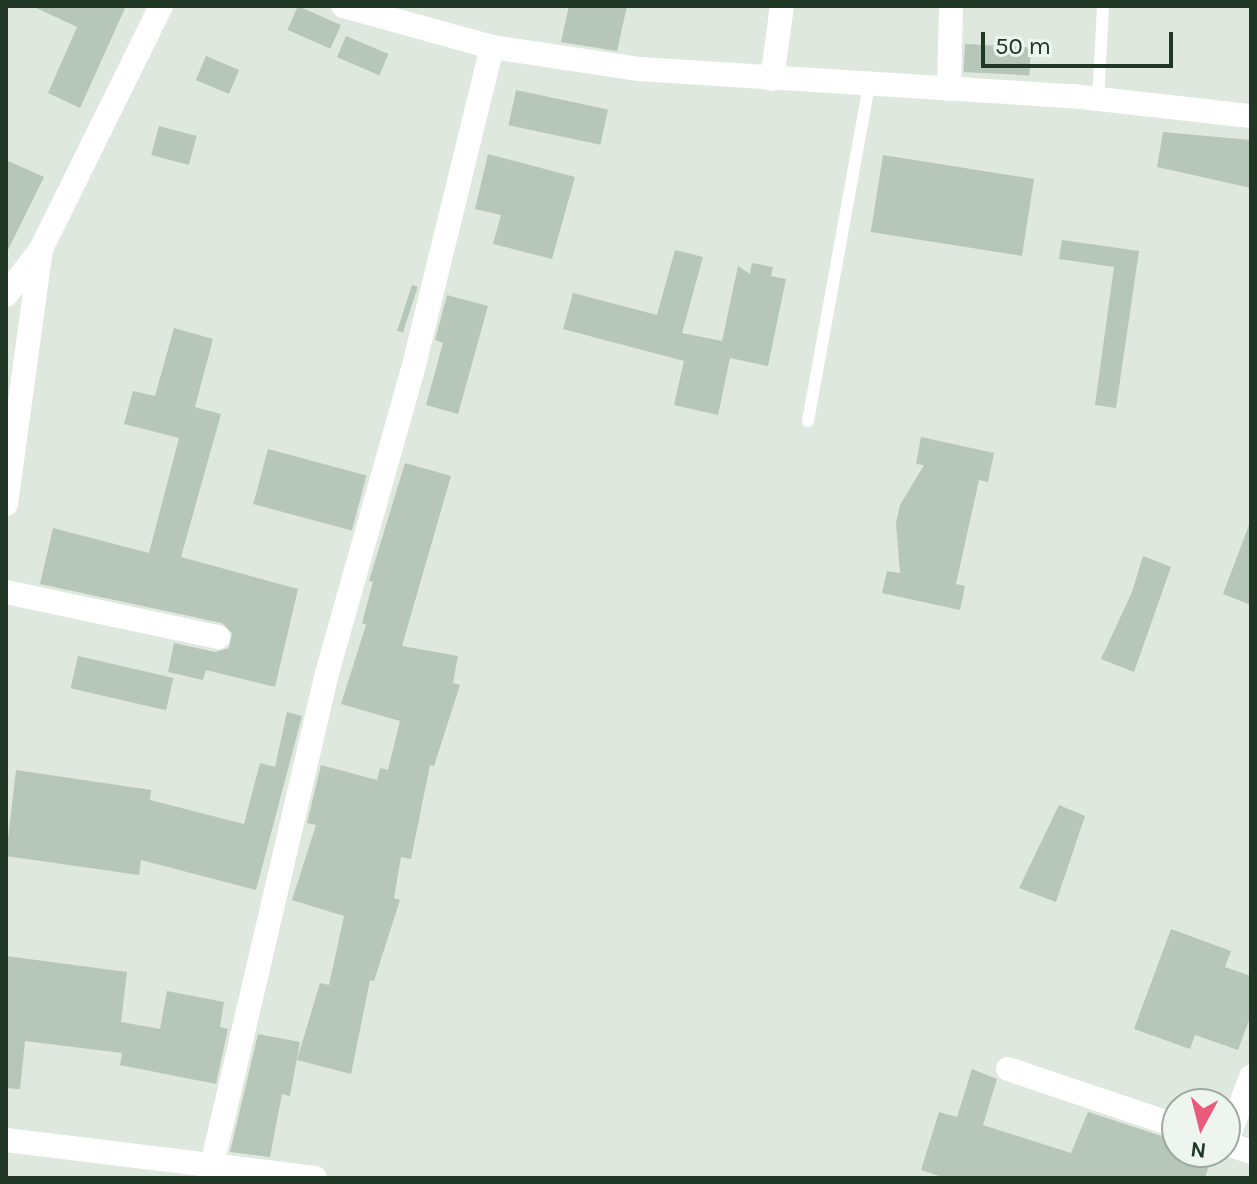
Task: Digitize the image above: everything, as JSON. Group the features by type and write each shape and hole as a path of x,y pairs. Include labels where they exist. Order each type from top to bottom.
{"street":[{"path":"6,295 41,249 161,6"},
{"path":"343,6 492,47 639,69 1098,99 1251,116"},
{"path":"772,79 782,6"},
{"path":"949,89 951,6"},
{"path":"212,1165 324,686 412,373 492,47"},
{"path":"6,504 41,249"},
{"path":"6,592 218,637"},
{"path":"1008,1069 1161,1121"},
{"path":"1241,1103 1251,1077"},
{"path":"6,1140 315,1178"}],"lane":[{"path":"1098,99 1103,6"},
{"path":"808,421 869,85"}],"building":[{"path":"32,6 126,6 80,108 48,93 77,27"},
{"path":"298,6 341,25 330,49 287,30"},
{"path":"569,6 627,6 617,51 561,42"},
{"path":"346,36 388,54 379,75 337,57"},
{"path":"965,44 1031,47 1029,75 964,72"},
{"path":"206,56 239,70 229,94 196,80"},
{"path":"516,90 608,110 600,145 509,125"},
{"path":"159,126 197,136 189,165 151,155"},
{"path":"1163,132 1251,140 1251,188 1157,167"},
{"path":"488,154 575,177 552,259 493,244 501,215 475,209"},
{"path":"883,155 1034,179 1022,256 871,232"},
{"path":"6,160 44,177 6,254"},
{"path":"1062,240 1139,251 1116,408 1095,405 1114,267 1059,259"},
{"path":"675,250 703,257 682,333 722,341 738,266 750,274 752,263 773,267 771,276 786,279 768,366 730,358 718,415 674,405 684,361 563,329 573,293 657,315"},
{"path":"412,285 418,287 403,333 397,331"},
{"path":"447,295 488,306 458,414 426,405 443,343 435,340"},
{"path":"174,328 213,339 195,407 221,414 181,557 298,589 275,687 206,670 203,680 168,672 174,643 215,652 229,648 232,633 222,623 40,584 53,528 149,553 179,438 124,424 133,391 155,396"},
{"path":"921,437 994,453 988,482 979,480 956,584 965,586 960,610 882,593 887,571 900,573 896,523 900,505 924,465 916,464"},
{"path":"268,449 367,475 352,530 253,504"},
{"path":"405,463 451,476 402,646 458,656 453,683 460,685 434,766 430,765 411,859 401,857 394,898 400,900 374,981 370,980 351,1074 297,1060 320,983 329,985 344,916 292,900 316,825 307,823 321,765 377,780 380,768 388,770 400,721 341,704 366,625 362,623 373,582 369,581"},
{"path":"1251,526 1251,605 1223,594"},
{"path":"1143,556 1171,567 1134,672 1101,659 1132,592"},
{"path":"78,656 173,678 166,710 71,688"},
{"path":"287,712 302,716 256,890 141,860 139,875 6,856 16,770 151,790 150,800 244,824 260,763 275,767"},
{"path":"1059,805 1085,816 1056,902 1019,888"},
{"path":"1171,929 1231,951 1225,967 1251,976 1251,1015 1238,1050 1195,1035 1190,1049 1134,1029"},
{"path":"6,956 127,972 121,1022 160,1029 167,991 224,1002 220,1027 228,1029 216,1084 120,1065 122,1053 25,1041 20,1089 6,1088"},
{"path":"258,1034 300,1042 290,1096 282,1094 270,1157 230,1152"},
{"path":"972,1069 997,1079 983,1125 1071,1153 1088,1112 1161,1136 1161,1168 1208,1168 1205,1178 945,1178 921,1170 939,1112 957,1117"}]}
